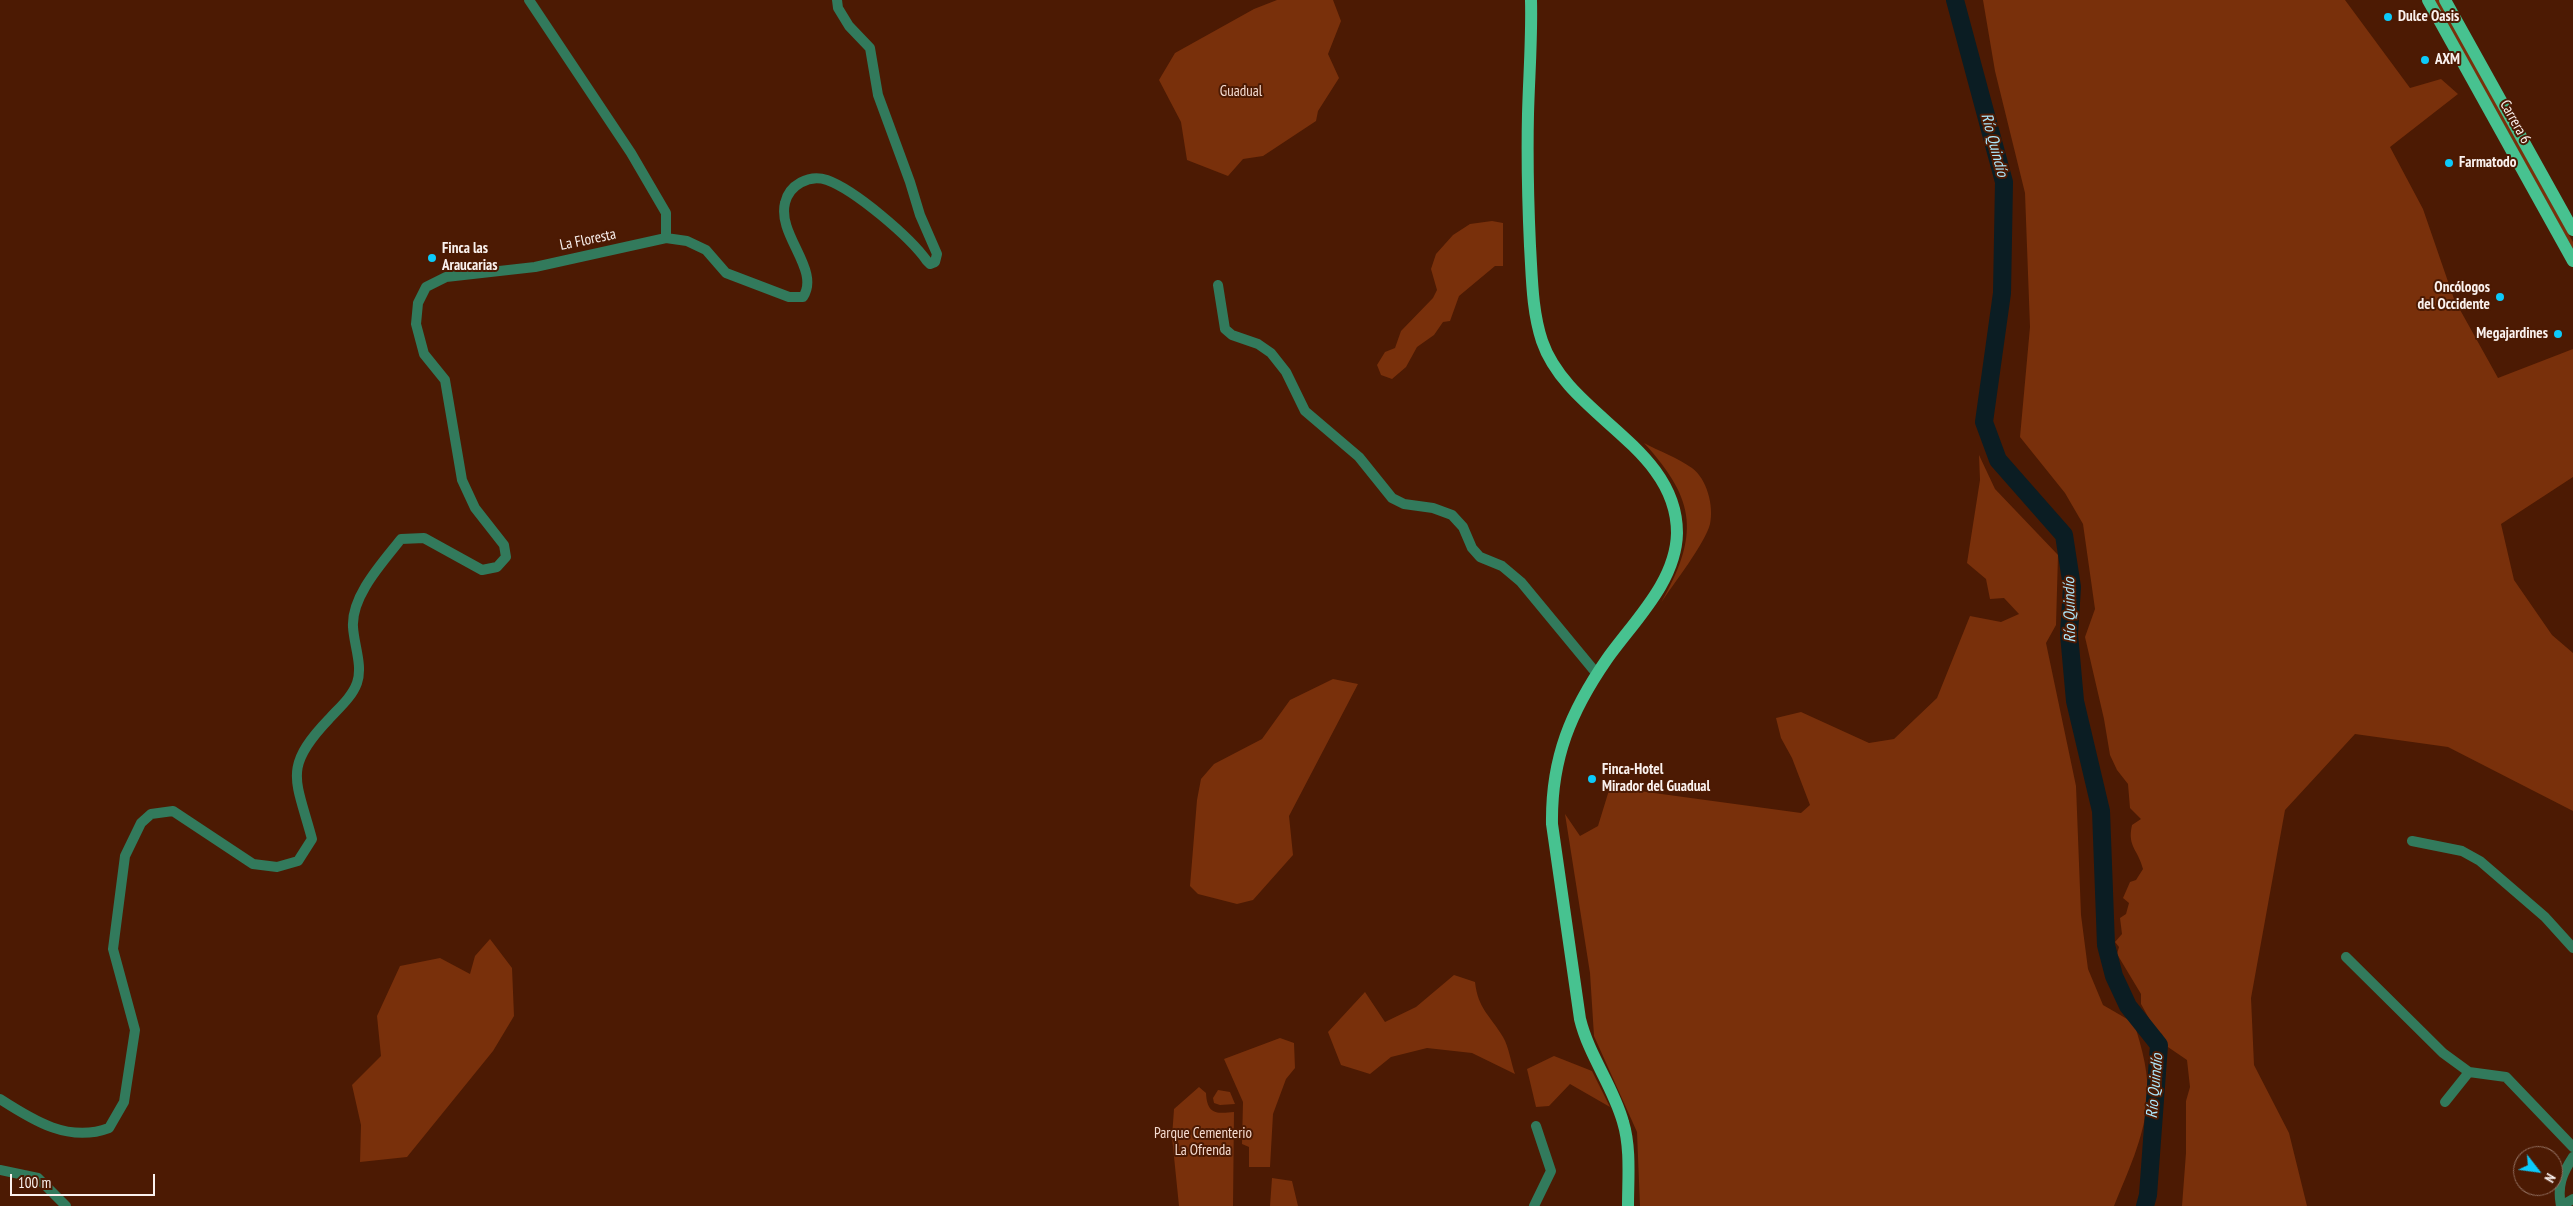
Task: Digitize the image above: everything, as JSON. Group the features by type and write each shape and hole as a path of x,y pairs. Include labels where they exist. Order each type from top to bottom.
{"main road":[{"path":"1532,0 1528,159 1532,280 1537,324 1548,357 1557,372 1570,388 1627,441 1657,473 1671,498 1675,515 1676,548 1668,573 1597,674 1572,718 1555,771 1552,824 1580,1019 1585,1037 1617,1104 1624,1124 1628,1152 1628,1206"},
{"name":"Carrera 6","path":"2428,0 2573,260"},
{"path":"2445,0 2573,230"}],"street":[{"path":"529,0 631,153 666,213 666,238"},
{"name":"La Floresta","path":"0,1099 59,1130 92,1134 109,1128 124,1102 135,1030 113,949 125,856 141,823 151,814 173,811 253,864 277,867 298,861 312,839 295,774 299,757 312,735 351,695 358,682 359,668 353,625 363,588 401,539 424,538 482,570 497,567 506,557 504,544 475,508 462,480 445,380 424,354 416,324 418,303 426,287 446,277 535,267 666,238 687,241 706,250 726,273 789,296 803,297 808,290 808,278 786,228 785,203 789,193 804,180 825,179 862,201 905,235 930,264 935,262 938,254 920,216 910,182 878,95 870,48 849,26 838,8 837,0"},
{"path":"1218,285 1225,329 1232,335 1258,344 1271,353 1286,372 1305,411 1359,457 1392,498 1404,504 1433,508 1452,515 1463,526 1472,548 1480,557 1502,566 1521,582 1597,674"},
{"path":"2412,841 2462,851 2480,861 2545,917 2573,948"},
{"path":"2346,957 2443,1053 2469,1072 2506,1077 2573,1147"},
{"path":"2446,1102 2469,1072"},
{"path":"1534,1206 1551,1171 1544,1144 1536,1126"},
{"path":"2573,1157 2563,1173 2558,1189 2561,1206 2573,1199"},
{"path":"0,1170 38,1178 66,1206"}],"green space":[{"name":"Guadual","path":"1277,0 1333,0 1341,21 1328,54 1339,78 1318,111 1316,121 1263,156 1243,159 1228,176 1187,160 1181,122 1159,80 1175,53 1254,9"},
{"path":"1983,0 2345,0 2410,88 2441,79 2458,94 2390,147 2423,209 2454,299 2498,378 2573,349 2573,477 2501,524 2514,580 2552,635 2573,653 2573,811 2448,747 2355,734 2285,810 2251,998 2254,1065 2289,1133 2307,1206 2182,1206 2186,1153 2186,1101 2190,1087 2187,1060 2165,1045 2162,1034 2156,1031 2141,1004 2141,994 2117,954 2119,947 2115,942 2122,934 2120,918 2126,914 2129,903 2123,898 2130,882 2136,880 2143,869 2131,838 2132,825 2141,819 2130,808 2128,784 2117,770 2110,755 2104,719 2085,637 2095,609 2083,524 2065,493 2020,437 2030,327 2025,193 1995,71"},
{"path":"2434,0 2439,0 2573,242 2573,249"},
{"path":"1492,221 1503,223 1503,266 1495,266 1459,296 1450,321 1443,322 1434,335 1417,347 1406,367 1392,379 1381,375 1377,365 1385,352 1395,348 1401,331 1433,298 1437,290 1431,269 1436,254 1453,235 1470,224"},
{"path":"1644,443 1692,468 1702,479 1708,493 1711,509 1710,524 1702,542 1661,603 1682,557 1687,519 1683,501 1674,483 1662,464"},
{"path":"1979,455 1995,489 2058,555 2056,625 2046,643 2076,786 2081,915 2088,969 2103,1005 2134,1023 2146,1072 2148,1093 2145,1116 2134,1156 2114,1206 1640,1206 1637,1132 1594,1036 1590,973 1565,814 1580,836 1598,826 1610,787 1801,813 1810,805 1792,758 1781,738 1776,718 1801,712 1869,743 1894,739 1937,698 1970,616 2001,622 2019,614 2004,598 1990,599 1986,579 1967,563 1980,480"},
{"path":"1333,679 1358,684 1289,816 1293,855 1253,900 1237,904 1198,894 1190,886 1197,800 1201,779 1214,764 1262,739 1290,700"},
{"path":"490,939 512,968 514,1016 493,1051 407,1157 360,1162 361,1125 352,1085 381,1056 377,1016 400,966 440,958 470,974 475,956"},
{"path":"1454,975 1475,982 1479,999 1485,1011 1505,1041 1515,1074 1472,1053 1427,1048 1391,1057 1370,1074 1341,1065 1328,1032 1365,992 1385,1022 1416,1007"},
{"path":"1280,1038 1294,1043 1295,1068 1286,1079 1273,1114 1270,1167 1249,1167 1249,1147 1242,1144 1243,1102 1224,1059"},
{"path":"1554,1056 1592,1071 1610,1107 1570,1084 1549,1106 1536,1107 1527,1069"},
{"name":"Parque Cementerio La Ofrenda","path":"1199,1087 1206,1093 1208,1105 1211,1109 1222,1113 1234,1112 1233,1206 1179,1206 1172,1137 1174,1109"},
{"path":"1218,1090 1230,1092 1235,1104 1220,1105 1214,1103 1213,1098"},
{"path":"1272,1178 1292,1181 1298,1206 1270,1206"}],"waterway":[{"name":"Río Quindío","path":"1955,0 2004,182 2002,293 1984,422 1998,460 2064,535 2072,587 2069,634 2075,701 2101,811 2106,945 2114,976 2128,1006 2159,1045 2148,1195 2145,1206"}],"place":[{"name":"Dulce Oasis","path":"2388,17"},
{"name":"AXM","path":"2425,60"},
{"name":"Farmatodo","path":"2449,163"},
{"name":"Finca las Araucarias","path":"432,258"},
{"name":"Oncólogos del Occidente","path":"2500,297"},
{"name":"Megajardines","path":"2558,334"},
{"name":"Finca-Hotel Mirador del Guadual","path":"1592,779"}]}
